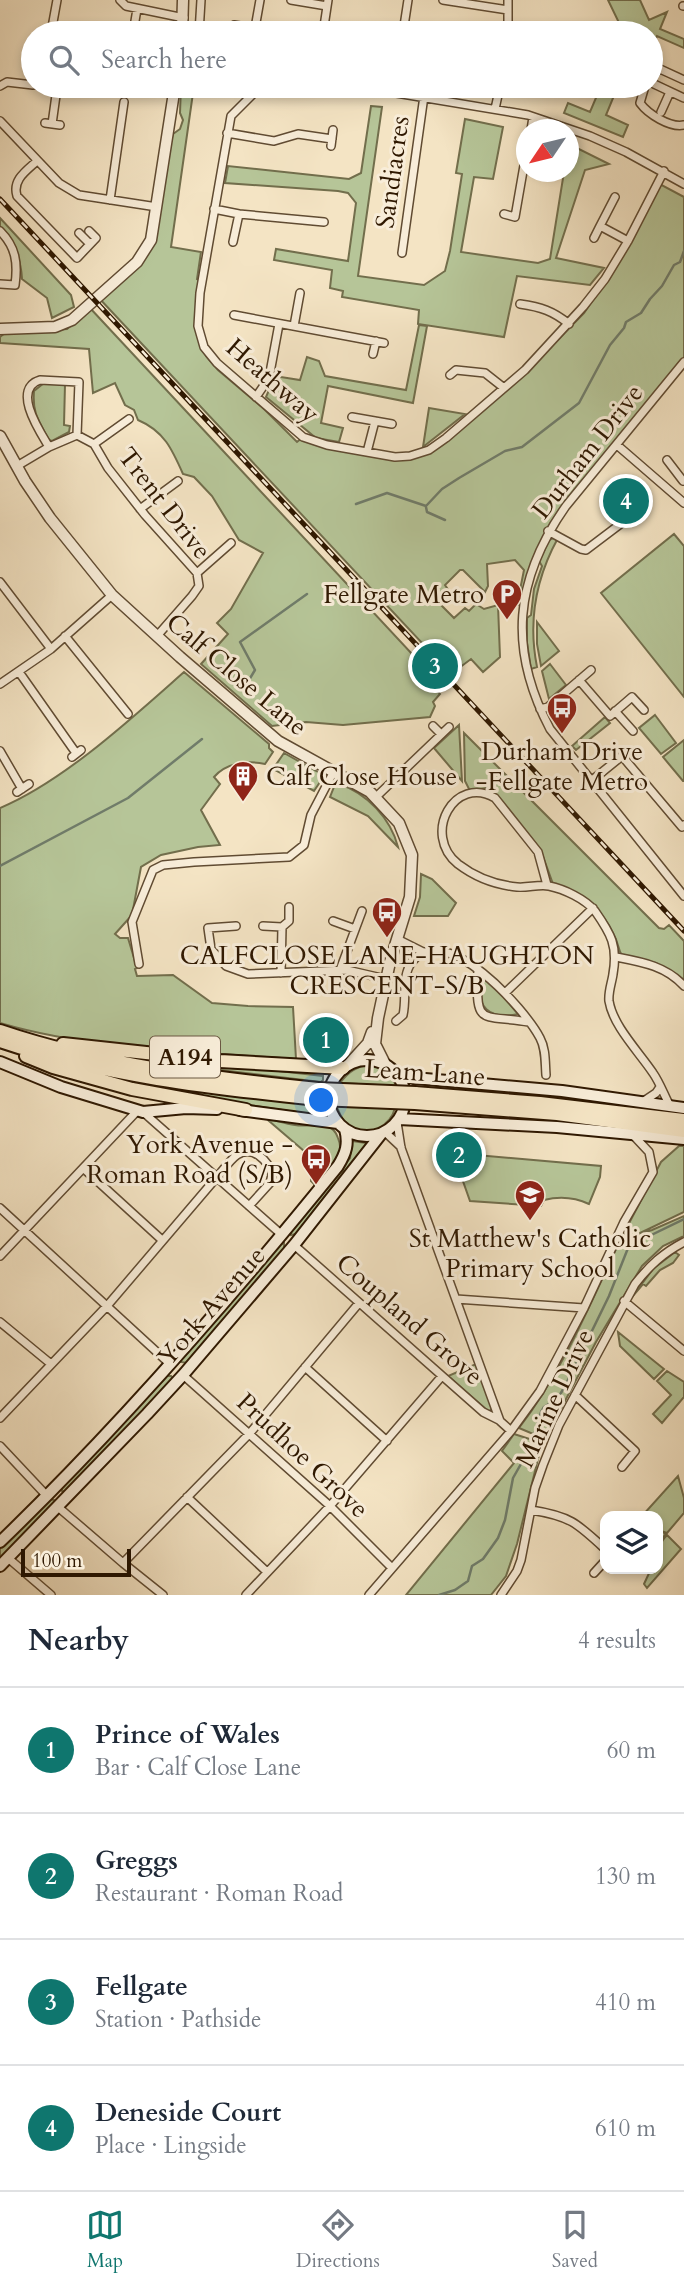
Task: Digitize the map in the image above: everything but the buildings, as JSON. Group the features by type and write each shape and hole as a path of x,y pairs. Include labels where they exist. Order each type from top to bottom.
{"highway":[{"name":"A194","path":"1,1038 33,1060 77,1074 132,1089 246,1110"},
{"name":"Leam Lane","path":"1,1038 28,1040 69,1052 152,1068 318,1094"},
{"name":"Leam Lane","path":"1,1038 64,1061 209,1087 553,1104 684,1120"},
{"name":"A194","path":"28,1040 220,1061 345,1066"},
{"name":"Leam Lane","path":"415,1098 684,1131"}],"main road":[{"path":"341,1126 329,1105 331,1084 345,1066 363,1060 385,1064 396,1072 414,1078 562,1091 684,1108"},
{"path":"0,1062 61,1087 140,1111 186,1108 246,1110 341,1126 366,1136 384,1133 398,1120 405,1102 405,1091 396,1072"},
{"path":"398,1120 557,1127 635,1137 684,1139"},
{"name":"York Avenue","path":"0,1542 171,1365 282,1235 346,1154 347,1146 341,1126"},
{"name":"York Avenue","path":"4,1562 183,1375 294,1245 384,1133"},
{"path":"282,1235 294,1245"},
{"path":"171,1365 183,1375"},
{"path":"50,1493 61,1504"}],"street":[{"path":"53,21 57,0"},
{"path":"120,0 126,6 138,9 184,15 200,13"},
{"path":"183,0 183,21"},
{"path":"200,21 201,0"},
{"path":"256,21 260,0"},
{"path":"291,0 328,3 325,21"},
{"path":"405,21 408,0"},
{"path":"443,0 508,10"},
{"path":"508,0 508,21"},
{"path":"136,21 138,9"},
{"path":"663,70 684,80"},
{"path":"0,86 7,82 21,84"},
{"path":"663,90 684,98"},
{"path":"661,112 670,92"},
{"path":"52,124 56,98"},
{"path":"0,329 55,327 72,320 138,262 150,240 157,207 172,98"},
{"name":"Heathway","path":"249,98 231,116 227,133 200,293 198,326 204,347 217,363 303,438 395,457 429,450 540,356 605,279 664,171"},
{"name":"Sandiacres","path":"402,253 424,98"},
{"path":"435,98 533,117 590,136 664,171 684,184"},
{"path":"495,109 497,98"},
{"path":"643,98 640,103 646,111 677,127 684,125"},
{"path":"110,200 124,102"},
{"path":"0,121 59,183 79,195 157,207"},
{"path":"227,133 274,141 298,134 331,143 333,130"},
{"path":"37,161 17,182 17,196 77,257 96,238 89,231"},
{"path":"503,214 514,220 522,182"},
{"path":"594,238 614,201 603,199"},
{"path":"214,209 324,222"},
{"path":"233,242 239,214"},
{"path":"600,226 628,241"},
{"path":"0,231 14,248 18,266 15,285"},
{"path":"79,233 90,244"},
{"path":"0,284 27,286"},
{"path":"294,326 300,293"},
{"path":"520,304 542,307 554,312 569,324"},
{"path":"239,314 380,342 373,354"},
{"path":"256,397 270,378 279,324"},
{"name":"Durham Drive","path":"684,362 548,531 532,568 522,621 523,657 531,688 550,729 684,895"},
{"path":"450,375 456,370 485,373 504,387"},
{"path":"17,466 49,447 77,435 79,382 40,380 35,381 29,390 29,405 49,447"},
{"path":"352,417 392,424"},
{"path":"94,444 129,419"},
{"path":"368,452 375,421"},
{"name":"Trent Drive","path":"77,435 94,444 108,468 140,509 197,573 199,586 157,636"},
{"name":"Calf Close Lane","path":"0,436 50,518 112,595 278,741 377,796 399,823 412,855 410,897 386,979 378,1018 375,1044 385,1064"},
{"path":"617,445 684,503"},
{"path":"667,460 684,480 671,491"},
{"path":"140,509 178,481"},
{"path":"548,531 581,550 586,550 627,519"},
{"path":"197,573 231,543"},
{"path":"0,582 51,649"},
{"path":"0,684 51,649 112,595"},
{"path":"65,636 128,714"},
{"path":"540,709 548,707 591,670"},
{"path":"19,672 76,753"},
{"path":"579,680 610,716 632,696 644,710"},
{"path":"615,711 633,731"},
{"path":"433,726 440,734"},
{"path":"377,796 449,727"},
{"path":"0,751 19,790 29,784"},
{"path":"591,781 622,756 683,827"},
{"path":"139,964 132,922 153,870 163,864 289,857 304,845 311,816 334,771"},
{"path":"547,885 538,852 495,797 486,792 475,791 457,800 449,808 441,824 443,840 447,852 457,864 478,877 499,883 518,887 547,885 574,895 593,908 613,939 616,957 609,1000 621,1028 653,1072 670,1106"},
{"path":"263,926 282,927 289,921 289,907"},
{"path":"505,993 593,908"},
{"path":"340,971 362,911"},
{"path":"332,920 355,929"},
{"path":"199,929 236,926"},
{"path":"281,973 282,927"},
{"path":"208,928 211,949 226,966 248,974 347,970 386,979"},
{"path":"397,939 425,953"},
{"path":"396,1021 403,1014 405,978 410,964 425,953 439,950 455,954 505,993 530,1022 542,1041 546,1075"},
{"path":"616,957 653,965 675,976 684,986"},
{"path":"478,970 477,1002 482,1014 488,1018 530,1022"},
{"name":"Calf Close Lane","path":"345,1066 368,1043 378,1018"},
{"path":"644,1101 660,1087"},
{"path":"0,1256 140,1111 282,1235"},
{"path":"398,1120 401,1148 500,1421"},
{"path":"384,1133 401,1148"},
{"path":"369,1595 511,1431 540,1391 584,1308 609,1251 653,1172 649,1152 635,1137"},
{"path":"0,1418 107,1306 237,1155 248,1151 265,1160 272,1175 270,1183 249,1206"},
{"path":"83,1168 162,1240"},
{"path":"0,1208 171,1365"},
{"name":"Marine Drive","path":"501,1595 517,1571 542,1465 575,1395 624,1301 651,1264 683,1243"},
{"name":"Coupland Grove","path":"294,1245 442,1376 511,1431"},
{"path":"456,1299 584,1308"},
{"path":"624,1301 684,1351"},
{"path":"122,1563 250,1433 359,1303"},
{"path":"0,1322 51,1364"},
{"path":"305,1367 387,1441"},
{"name":"Prudhoe Grove","path":"183,1375 330,1506 392,1568"},
{"path":"246,1595 330,1506 442,1376"},
{"path":"575,1395 635,1451 622,1467"},
{"path":"0,1446 50,1493"},
{"path":"187,1497 267,1572"},
{"path":"61,1504 122,1563 163,1595"},
{"path":"531,1510 568,1518 600,1544"},
{"path":"4,1562 51,1595"},
{"path":"594,1573 600,1566"}],"green space":[{"path":"608,0 640,0 649,20 667,12 663,22 618,21"},
{"path":"663,30 684,39 684,48 663,39"},
{"path":"181,98 192,98 171,247 201,252 197,279 202,281 198,326 206,356 297,442 303,437 395,457 417,454 441,446 533,365 584,313 608,278 658,183 684,197 684,362 548,531 524,605 517,605 524,570 515,560 487,564 488,586 485,592 463,570 445,585 452,595 441,605 454,618 465,608 469,611 476,604 484,609 498,605 500,657 483,672 471,659 451,674 98,297 140,261 157,232 170,145 173,134 180,129 183,120 180,113"},
{"path":"596,98 613,98 606,115 628,125 623,137 564,113 568,103 590,112"},
{"path":"371,106 382,107 358,276 424,285 445,271 450,251 462,174 456,173 465,119 503,127 493,179 474,177 461,252 538,263 550,259 562,182 579,182 579,149 609,164 585,170 556,258 604,268 590,285 517,276 504,337 418,324 419,310 342,297 343,291 330,288 332,270 274,260 276,249 348,261 356,203 348,193 225,183 228,166 349,179 361,173"},
{"path":"0,218 71,295 74,307 52,318 47,298 22,279 13,246 0,228"},
{"path":"90,308 440,684 436,689 440,694 433,702 435,706 430,717 343,725 306,722 272,726 201,664 228,634 217,623 231,609 263,553 239,540 212,496 194,477 183,474 161,435 138,420 134,410 125,405 115,383 93,393 89,349 0,343 0,337 5,333 67,329"},
{"path":"419,325 427,326 413,403 328,386 321,423 343,428 339,442 316,438 266,397 275,376 300,380 307,357 319,361 325,376 406,390"},
{"path":"44,383 65,384 64,425 70,426 69,432 52,441 39,422 34,405 34,391"},
{"path":"429,408 465,414 423,447"},
{"path":"674,534 684,546 684,697 601,593"},
{"path":"558,538 544,569 536,601 533,633 537,667 531,669 527,618 531,615 534,589 542,566 539,561 549,540"},
{"path":"537,622 559,651 541,666 537,644"},
{"path":"550,664 566,685 549,699 542,671"},
{"path":"184,672 269,744 273,752 265,764 237,764 224,768 214,777 220,784 201,810 220,845 161,855 141,867 132,915 115,934 120,938 128,938 137,976 173,975 212,1003 293,1007 296,1059 109,1044 71,1039 0,1023 0,808 73,765"},
{"path":"655,715 676,743 661,754 639,728"},
{"path":"605,717 610,723 576,750 572,746"},
{"path":"459,725 462,781 434,748"},
{"path":"464,733 659,928 664,929 669,925 684,941 684,980 656,963 622,956 609,925 597,910 581,897 553,884 541,851 498,797 486,788 470,791 465,781"},
{"path":"684,740 684,781 683,781 663,757"},
{"path":"284,753 318,772 322,779 314,791 273,769"},
{"path":"339,784 359,794 376,808 390,827 398,847 368,816 330,797 334,787"},
{"path":"421,874 432,879 456,903 448,916 414,916 420,897"},
{"path":"484,978 518,1014 500,1015 486,1009 480,997"},
{"path":"171,1059 323,1076 323,1080 321,1082 171,1064"},
{"path":"371,1064 386,1072 396,1086 340,1083 353,1070"},
{"path":"153,1083 320,1106 321,1111 316,1115 216,1100 152,1087"},
{"path":"336,1105 395,1108 389,1120 378,1129 358,1132 348,1127"},
{"path":"269,1121 301,1126 326,1126 335,1132 340,1144 339,1154 315,1185 311,1181 311,1157"},
{"path":"352,1141 366,1143 368,1147 296,1234 291,1235 291,1230 350,1158"},
{"path":"679,1146 684,1146 684,1212 636,1235 684,1216 684,1236 663,1246 642,1266 596,1342 545,1439 519,1428 564,1358 623,1234 632,1235 625,1231 661,1162"},
{"path":"465,1154 601,1166 600,1177 589,1204 561,1198 544,1200 541,1206 470,1201 458,1167"},
{"path":"284,1243 284,1249 187,1363 181,1362 280,1244"},
{"path":"675,1252 679,1255 673,1263 660,1270 646,1286 643,1284 632,1297 653,1269"},
{"path":"618,1332 664,1369 654,1379 620,1346"},
{"path":"476,1364 492,1408 489,1412 448,1376"},
{"path":"667,1371 684,1382 684,1397 662,1423 653,1414 671,1395 657,1381"},
{"path":"167,1376 173,1379 66,1492 62,1491 62,1487"},
{"path":"514,1434 533,1440 540,1451 517,1544 506,1576 491,1595 406,1595 514,1463 502,1451"},
{"path":"678,1476 684,1498 684,1513 667,1533 663,1532 663,1511 646,1511"},
{"path":"50,1499 54,1500 55,1504 0,1558 0,1548"},
{"path":"667,1535 681,1549 663,1570 663,1541"},
{"path":"649,1574 659,1574 647,1588 644,1584"}],"waterway":[{"path":"356,504 387,493 426,506 442,489 459,478 505,451 522,447 579,403 610,345 626,322 641,313 674,265 680,262 684,251"},
{"path":"426,507 427,512 445,520"},
{"path":"249,680 255,670 240,642 307,594"},
{"path":"0,866 128,798 202,739"},
{"path":"439,1595 455,1590 468,1581 472,1566 483,1559 498,1538 505,1520 513,1478 530,1448 541,1412 558,1398 565,1386 609,1296 632,1238 641,1240 684,1219"}],"railway":[{"path":"0,199 684,931"}],"place":[{"name":"Deneside Court","path":"626,501"},
{"name":"Fellgate Metro","path":"507,621"},
{"name":"Fellgate","path":"435,666"},
{"name":"Durham Drive -Fellgate Metro","path":"562,735"},
{"name":"Calf Close House","path":"243,803"},
{"name":"CALFCLOSE LANE-HAUGHTON CRESCENT-S/B","path":"387,939"},
{"name":"Prince of Wales","path":"326,1040"},
{"name":"Greggs","path":"459,1155"},
{"name":"York Avenue - Roman Road (S/B)","path":"316,1186"},
{"name":"St Matthew's Catholic Primary School","path":"530,1222"}]}
